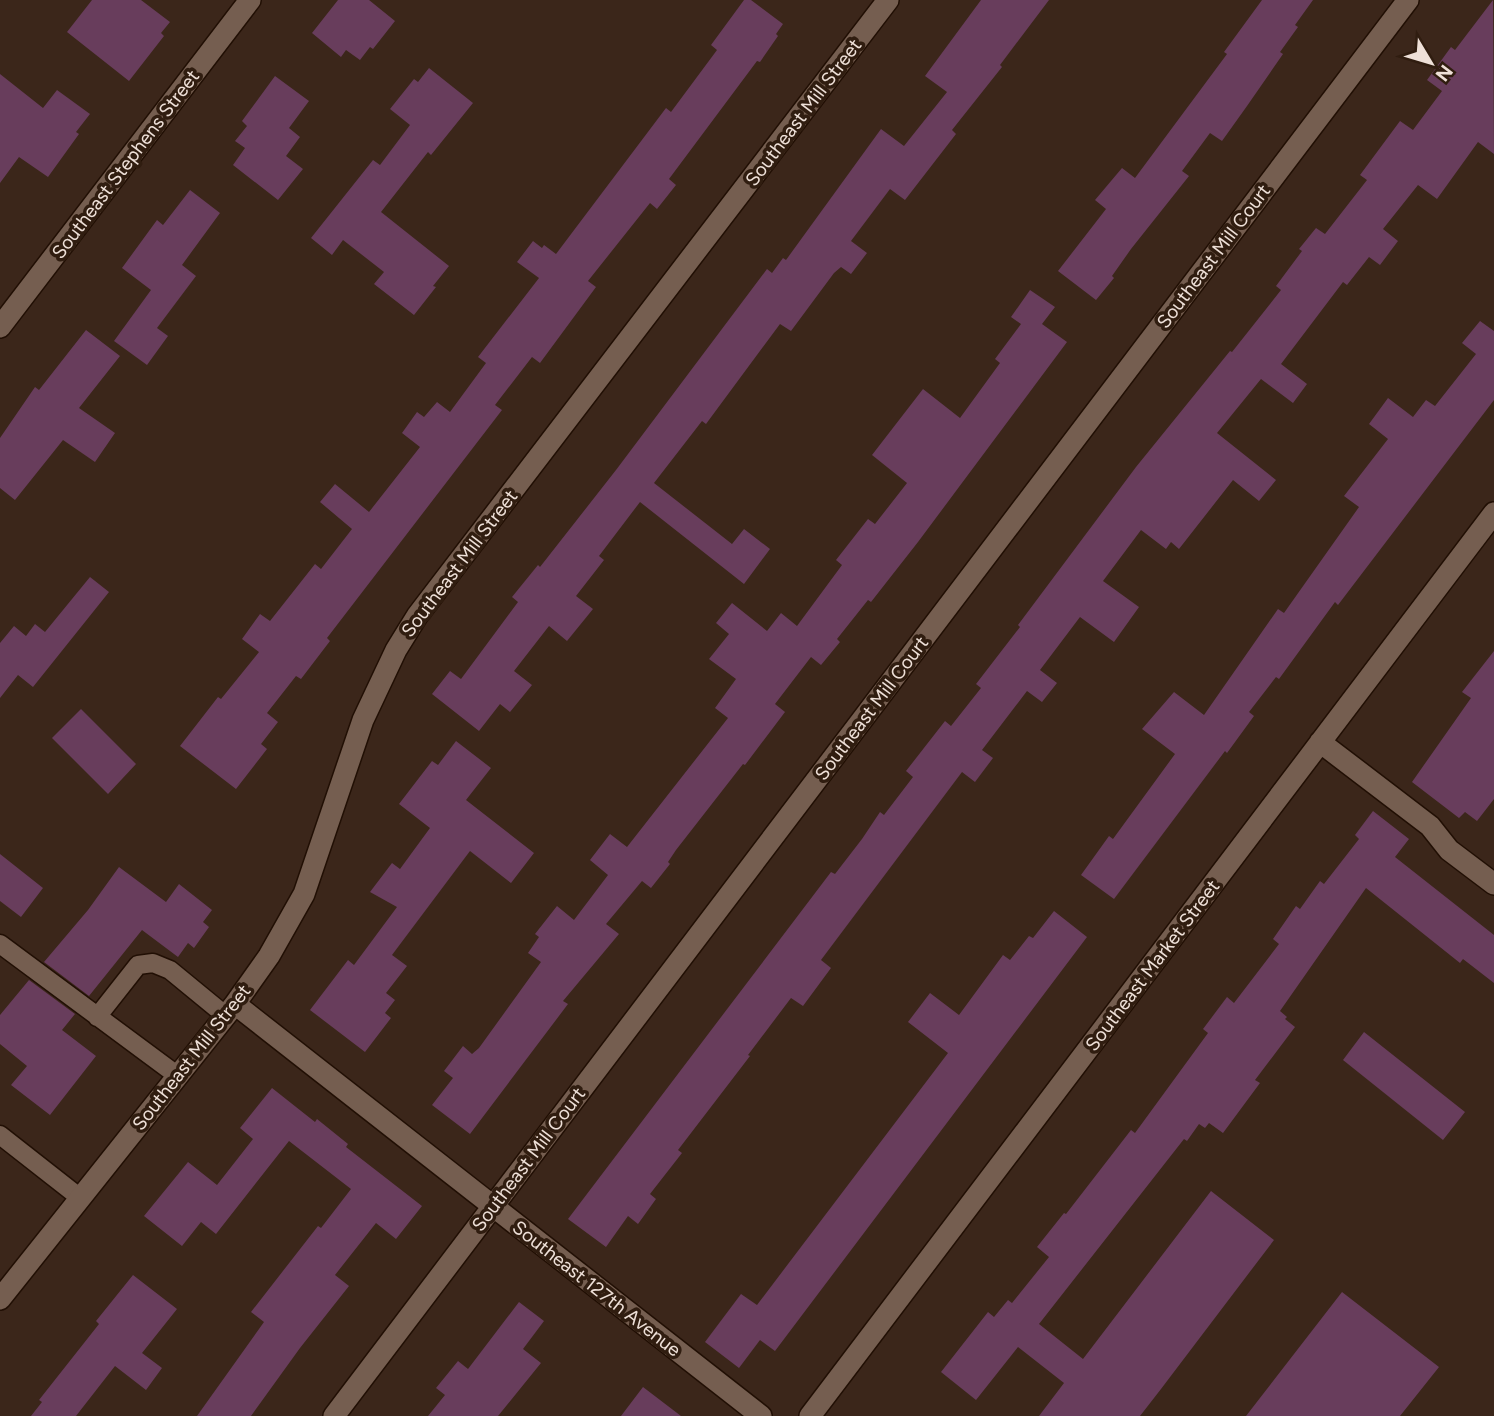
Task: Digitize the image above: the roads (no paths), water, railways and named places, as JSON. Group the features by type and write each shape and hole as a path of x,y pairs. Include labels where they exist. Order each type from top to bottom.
{"street":[{"name":"Southeast Stephens Street","path":"0,327 250,0"},
{"name":"Southeast Mill Street","path":"0,1299 230,1010 269,956 304,894 363,719 396,650 417,616 888,0"},
{"name":"Southeast Mill Court","path":"334,1416 1408,0"},
{"name":"Southeast Market Street","path":"810,1416 1494,513"},
{"path":"1320,742 1430,826 1449,850 1494,884"},
{"name":"Southeast 127th Avenue","path":"230,1010 761,1416"}],"lane":[{"path":"0,944 178,1076"},
{"path":"97,1017 138,965 153,963 170,970 230,1010"},
{"path":"0,1135 79,1197"}]}
